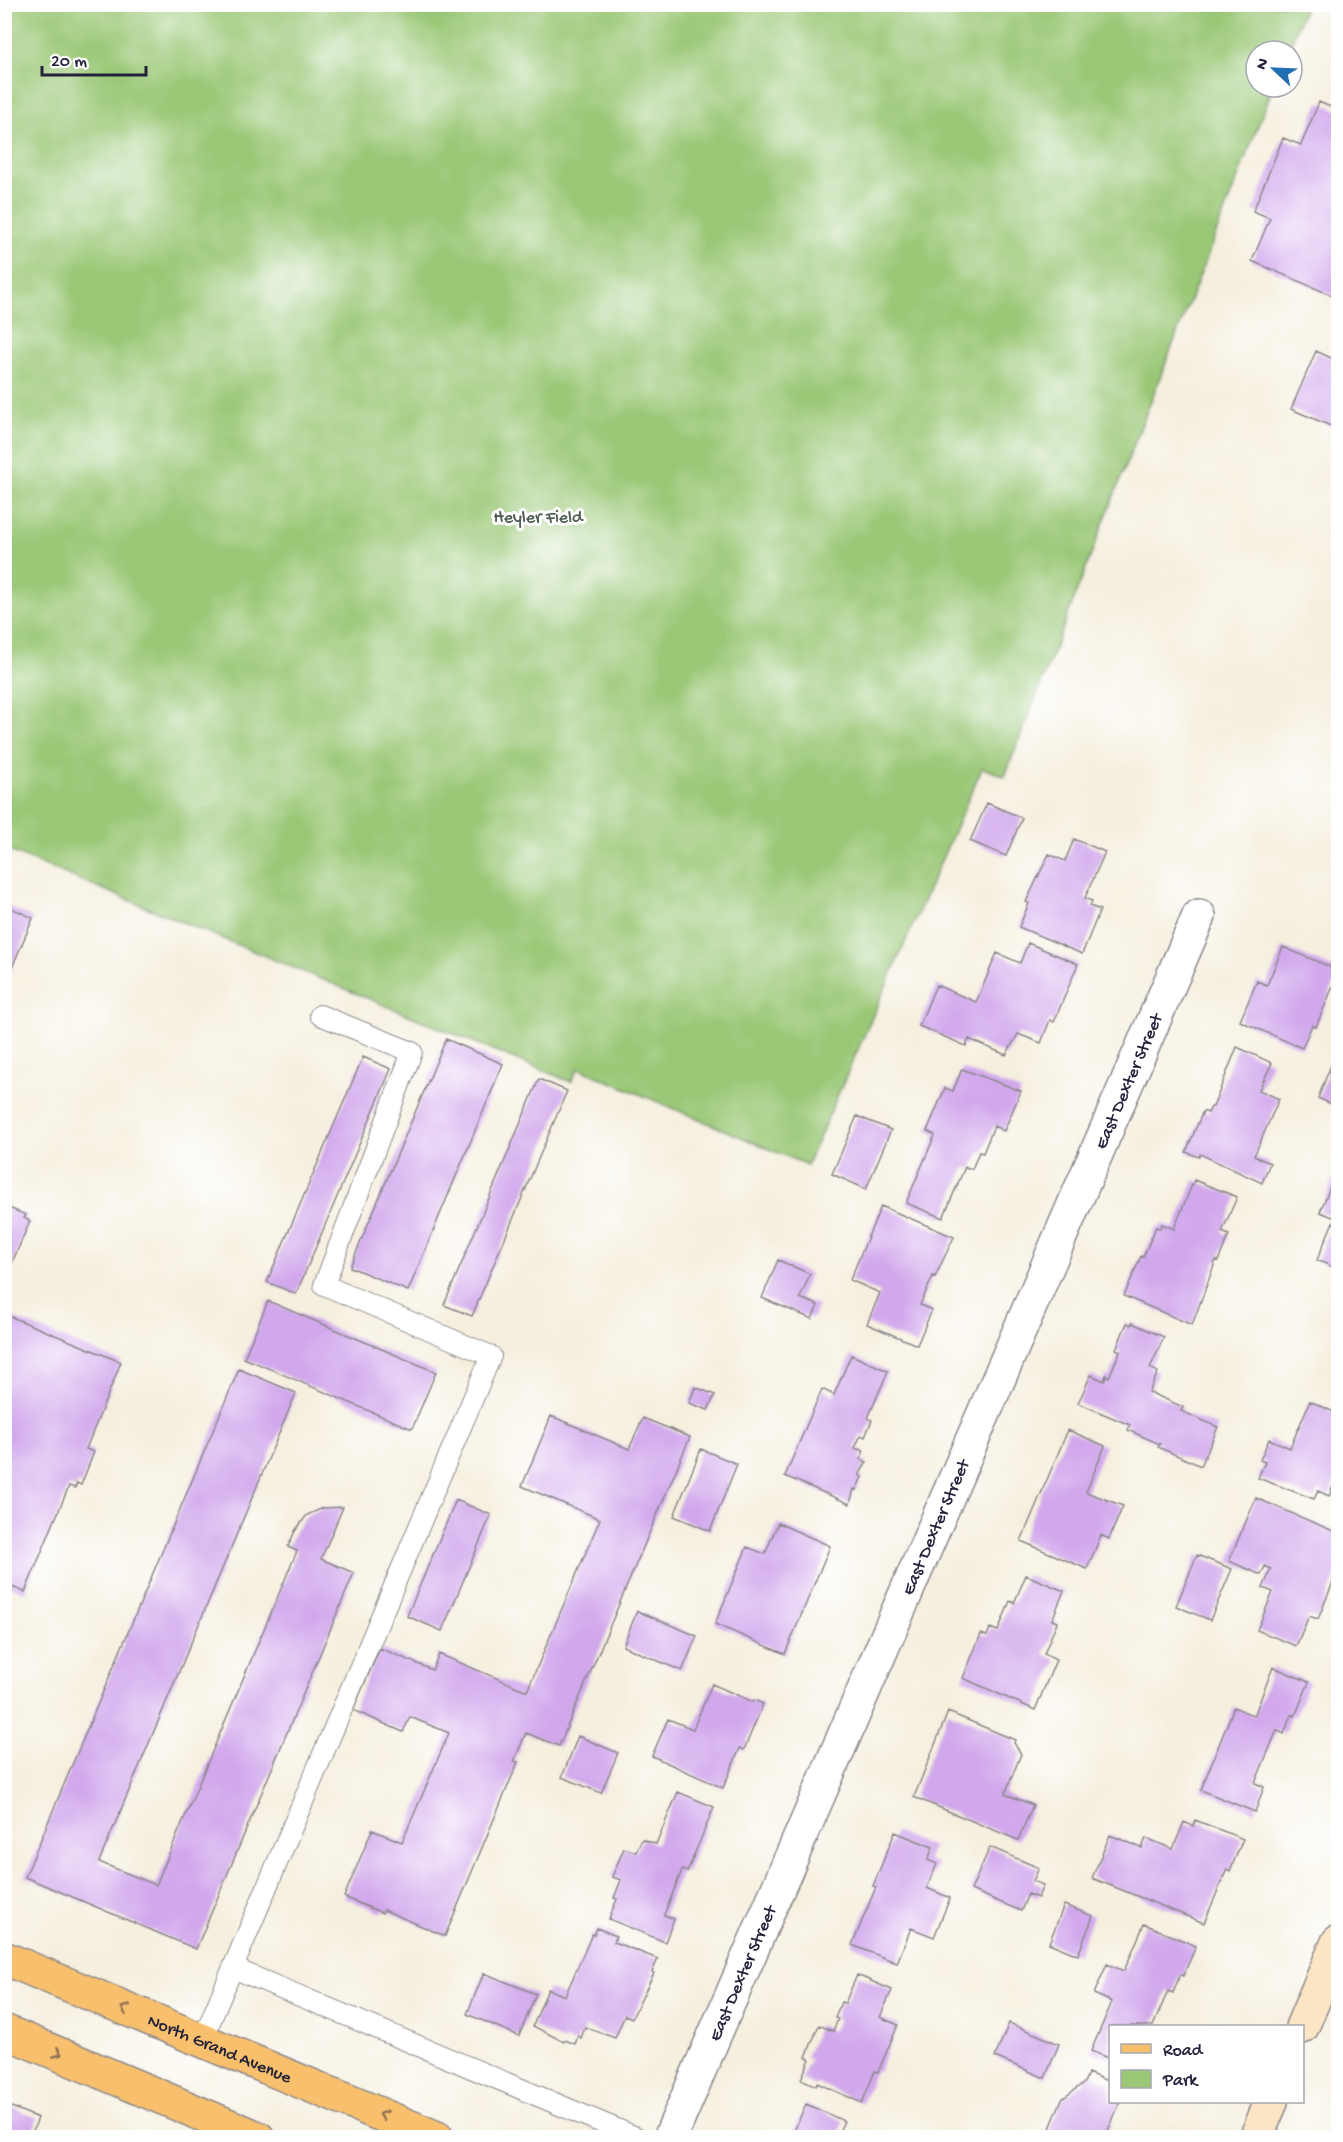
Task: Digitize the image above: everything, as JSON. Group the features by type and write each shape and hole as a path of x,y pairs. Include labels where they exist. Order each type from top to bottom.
{"main road":[{"name":"North Grand Avenue","path":"4,1958 437,2138"},
{"path":"4,2031 258,2138"}],"street":[{"name":"East Dexter Street","path":"670,2138 1199,916"},
{"path":"1303,2025 1338,1942"},
{"path":"1256,2138 1271,2103"}],"lane":[{"path":"202,2041 491,1356 324,1285 412,1052 320,1015"},
{"path":"233,1968 638,2138"}],"green space":[{"name":"Heyler Field","path":"4,5 1306,5 1293,39 1244,39 1244,99 1268,99 1005,776 982,768 807,1165 578,1068 571,1082 5,849"}],"building":[{"path":"1319,102 1338,110 1338,298 1252,261 1270,218 1253,211 1283,138 1301,145"},
{"path":"1316,351 1338,361 1338,429 1291,409"},
{"path":"987,803 1022,818 1006,856 970,841"},
{"path":"1074,839 1105,852 1085,898 1092,901 1090,906 1100,910 1082,954 1019,927 1029,903 1026,902 1049,854 1065,861"},
{"path":"5,905 33,918 5,984"},
{"path":"1028,943 1078,964 1054,1022 1050,1020 1041,1043 1018,1034 1006,1055 969,1039 966,1046 919,1026 936,985 976,1002 997,953 1020,963"},
{"path":"1283,947 1335,969 1334,972 1338,974 1316,1027 1312,1025 1302,1048 1240,1021 1257,981 1267,985"},
{"path":"446,1039 503,1064 408,1291 350,1267"},
{"path":"1237,1047 1272,1063 1259,1090 1279,1099 1254,1156 1270,1163 1262,1183 1200,1154 1199,1157 1186,1152 1203,1111 1208,1113 1213,1107"},
{"path":"363,1057 391,1069 296,1294 267,1282"},
{"path":"1331,1065 1338,1068 1338,1107 1318,1098"},
{"path":"962,1069 1021,1091 1004,1131 994,1126 983,1153 979,1152 972,1169 965,1167 943,1218 906,1203 935,1135 927,1131 945,1088 953,1091"},
{"path":"539,1079 567,1091 472,1316 444,1305"},
{"path":"857,1116 891,1130 866,1189 832,1174"},
{"path":"1334,1177 1338,1179 1338,1219 1320,1212"},
{"path":"1194,1180 1237,1197 1222,1232 1229,1235 1218,1261 1216,1260 1192,1325 1124,1296 1156,1227 1160,1228 1162,1224 1174,1229"},
{"path":"4,1206 26,1215 24,1218 30,1221 5,1279"},
{"path":"881,1206 954,1237 920,1305 932,1310 917,1345 867,1324 880,1293 850,1280"},
{"path":"1333,1222 1338,1225 1338,1269 1317,1260"},
{"path":"778,1260 810,1274 800,1298 818,1305 812,1319 762,1298"},
{"path":"268,1301 436,1372 412,1429 244,1358"},
{"path":"4,1314 121,1362 86,1449 94,1452 81,1485 77,1483 75,1488 69,1486 25,1592 4,1584"},
{"path":"1127,1323 1164,1337 1150,1368 1158,1372 1149,1392 1183,1407 1181,1411 1218,1427 1201,1466 1158,1447 1160,1444 1128,1430 1130,1425 1078,1403 1091,1375 1104,1381 1106,1375 1109,1377 1120,1351 1116,1349"},
{"path":"851,1355 888,1371 868,1418 872,1420 865,1437 861,1435 855,1448 864,1451 860,1459 867,1462 859,1475 862,1477 856,1490 854,1489 850,1504 785,1476 822,1389 834,1395"},
{"path":"239,1369 296,1393 99,1862 156,1885 297,1551 288,1547 295,1531 307,1515 323,1508 343,1507 321,1559 354,1573 196,1949 25,1877"},
{"path":"695,1387 715,1395 708,1410 689,1403"},
{"path":"1310,1401 1338,1414 1338,1461 1335,1469 1338,1474 1329,1496 1318,1491 1314,1499 1258,1478 1265,1462 1260,1460 1269,1439 1290,1448"},
{"path":"551,1416 629,1449 643,1418 690,1437 559,1746 526,1733 514,1761 518,1762 445,1936 384,1910 382,1913 344,1897 372,1830 402,1842 449,1733 410,1717 403,1732 353,1710 380,1648 432,1670 439,1654 527,1691 600,1519 522,1486"},
{"path":"1068,1430 1105,1446 1086,1492 1123,1506 1109,1539 1101,1535 1087,1569 1021,1541"},
{"path":"701,1449 737,1464 710,1531 674,1516"},
{"path":"1256,1498 1338,1533 1338,1570 1318,1619 1309,1616 1296,1646 1257,1630 1273,1592 1263,1588 1271,1569 1265,1566 1261,1575 1229,1561"},
{"path":"456,1500 491,1515 442,1631 407,1616"},
{"path":"778,1523 830,1546 785,1654 715,1624 747,1547 765,1554"},
{"path":"1197,1555 1232,1569 1210,1620 1176,1606"},
{"path":"1026,1575 1064,1591 1052,1620 1057,1622 1044,1654 1056,1660 1035,1710 963,1678 981,1634 987,1636 990,1628 998,1631 1010,1601 1014,1603"},
{"path":"637,1611 697,1636 682,1671 623,1646"},
{"path":"1273,1667 1309,1682 1295,1716 1291,1715 1284,1734 1277,1730 1255,1783 1264,1787 1255,1812 1201,1790 1234,1707 1254,1716"},
{"path":"712,1684 763,1704 744,1750 740,1748 723,1788 652,1756 668,1719 693,1729"},
{"path":"948,1712 1015,1740 1014,1743 1021,1754 1005,1794 1033,1805 1018,1840 914,1797"},
{"path":"578,1736 618,1753 601,1793 562,1777"},
{"path":"678,1792 714,1807 687,1872 682,1870 664,1915 674,1919 665,1942 609,1919 621,1880 612,1877 624,1848 636,1852 642,1839 656,1844"},
{"path":"1195,1820 1243,1839 1230,1871 1227,1869 1204,1923 1092,1878 1110,1835 1142,1848 1146,1838 1173,1849 1184,1822 1193,1826"},
{"path":"895,1832 933,1847 928,1860 937,1864 927,1888 950,1898 934,1937 911,1928 897,1963 852,1945 876,1887 873,1886"},
{"path":"990,1847 1039,1868 1033,1881 1043,1885 1038,1898 1028,1894 1021,1911 971,1890"},
{"path":"1064,1905 1093,1916 1078,1955 1049,1943"},
{"path":"1144,1924 1196,1946 1173,1993 1168,1991 1153,2025 1109,2025 1109,2059 1091,2051 1112,2002 1094,1994 1107,1964 1124,1971"},
{"path":"597,1928 616,1936 614,1942 658,1959 652,1972 654,1973 632,2018 625,2015 615,2038 585,2027 581,2038 578,2036 575,2044 565,2040 564,2042 533,2026 548,1989 565,1996 592,1934 594,1935"},
{"path":"484,1973 536,1994 519,2036 467,2014"},
{"path":"857,1975 892,1990 880,2017 898,2025 862,2103 817,2083 816,2086 801,2079 810,2059 806,2057 819,2025 833,2031 841,2002 845,2003"},
{"path":"1009,2023 1059,2044 1045,2078 995,2057"},
{"path":"1088,2073 1109,2082 1109,2103 1120,2103 1105,2138 1046,2138 1062,2099 1084,2083"},
{"path":"4,2104 38,2118 30,2138 4,2138"},
{"path":"806,2104 844,2121 836,2138 791,2138"}]}
